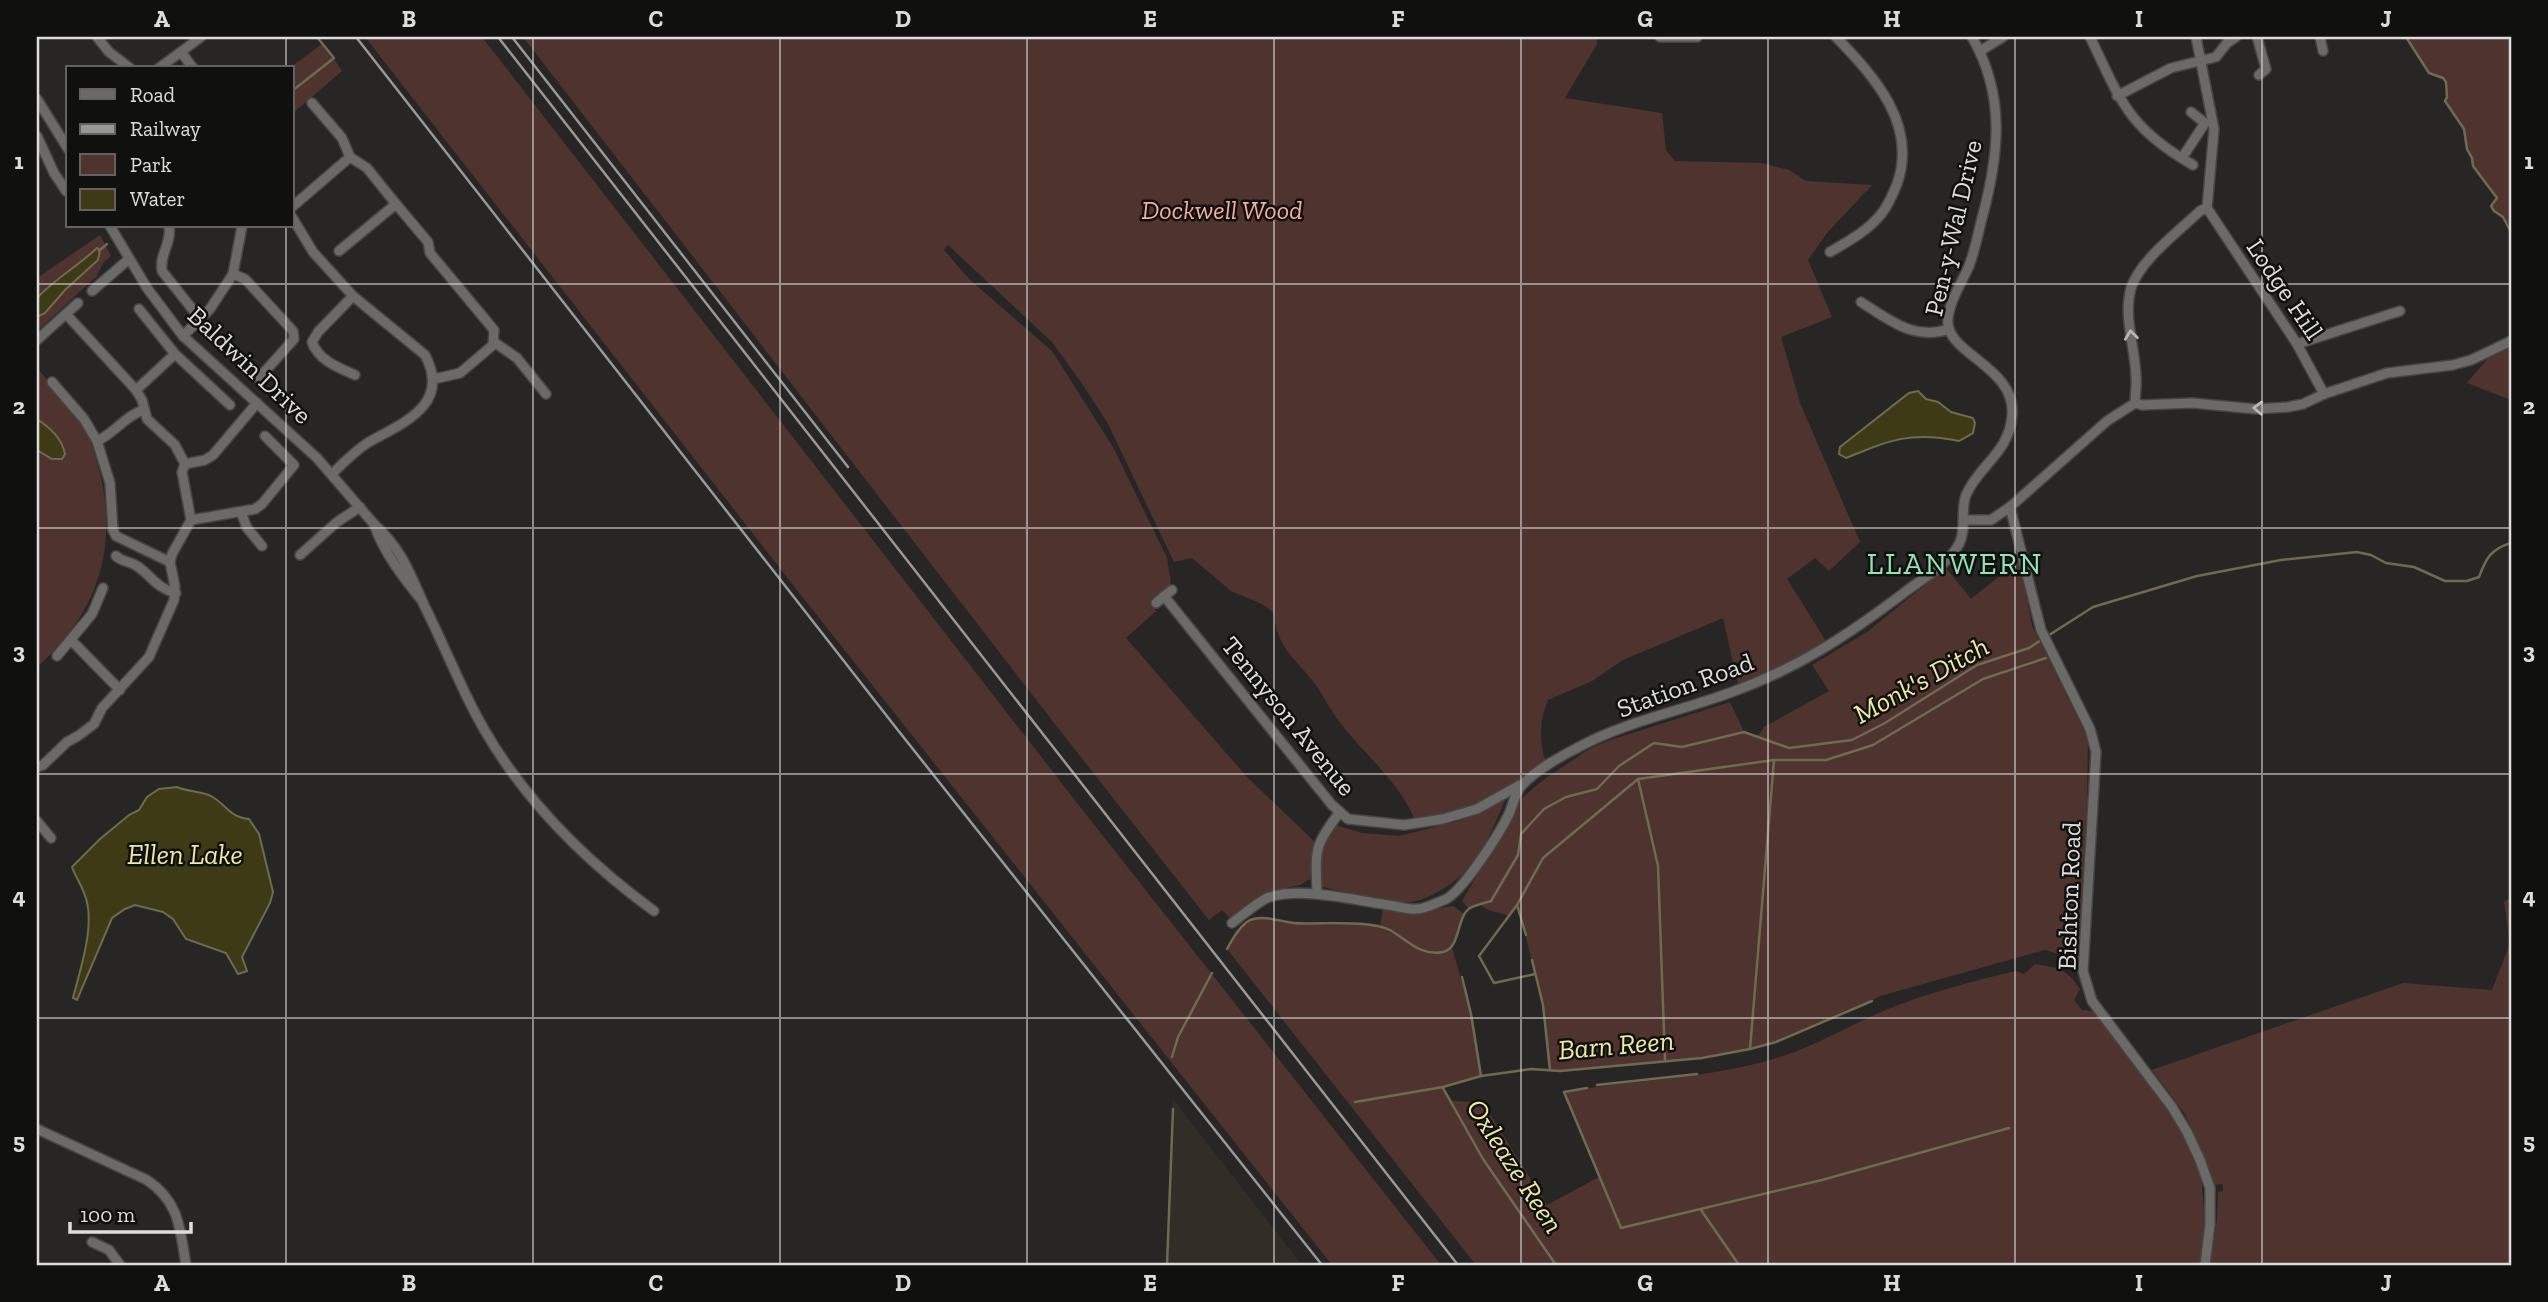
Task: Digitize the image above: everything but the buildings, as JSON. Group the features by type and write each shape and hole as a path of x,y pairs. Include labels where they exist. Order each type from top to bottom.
{"street":[{"path":"97,37 109,52 127,66"},
{"path":"162,66 201,37"},
{"path":"1663,37 1697,37"},
{"path":"1830,252 1861,233 1882,214 1891,200 1902,169 1903,142 1893,109 1883,92 1836,37"},
{"name":"Pen-y-Wal Drive","path":"1963,520 1966,495 1999,453 2009,434 2012,407 2001,380 1958,344 1949,329 1947,318 1970,263 1996,154 1997,108 1980,51 1972,37"},
{"path":"1980,51 2003,37"},
{"path":"2090,37 2117,96 2131,117 2150,137 2193,165"},
{"path":"2135,403 2137,379 2128,312 2132,288 2138,274 2158,250 2200,211 2207,208 2214,129 2196,37"},
{"path":"2117,96 2183,63 2201,62 2216,57 2227,43 2236,37"},
{"path":"2258,37 2266,69 2259,75"},
{"path":"2320,37 2323,51"},
{"path":"181,52 192,66"},
{"path":"37,99 66,146"},
{"path":"312,103 342,138 350,157 367,168 428,242 430,253 494,330 494,342 460,373 434,379"},
{"path":"2182,158 2205,123 2191,112"},
{"path":"37,136 54,173 66,191"},
{"path":"294,205 350,157"},
{"path":"339,251 396,204"},
{"name":"Lodge Hill","path":"2207,208 2297,344 2324,394"},
{"path":"294,221 313,251 353,296 425,355 434,379 428,397 417,411 395,429 367,443 332,474"},
{"name":"Baldwin Drive","path":"111,228 147,288 183,336 295,436 332,474 374,524 377,534 423,602 467,698 509,769 556,828 618,885 654,911"},
{"path":"169,228 169,243 160,264 162,271 201,320"},
{"path":"183,336 217,301 233,274 242,228"},
{"path":"92,291 129,259"},
{"path":"233,274 245,279 293,331 294,339 260,378"},
{"path":"353,296 318,332 312,342 315,349 335,367 355,375"},
{"path":"1861,302 1901,328 1921,333 1938,333 1949,329"},
{"path":"37,340 79,303"},
{"path":"139,309 174,354 230,405"},
{"path":"2297,344 2400,311"},
{"path":"37,767 43,765 66,742 94,724 102,708 151,652 176,593 170,562 172,554 191,520 182,472 185,464 177,447 149,422 136,390 66,314"},
{"path":"2135,403 2279,408 2303,404 2324,394 2388,373 2462,363 2511,341"},
{"path":"494,342 517,358 530,381 547,394"},
{"path":"136,390 174,354"},
{"path":"52,382 84,419 97,441 110,483 113,530 116,536 170,562"},
{"path":"185,464 205,460 213,455 257,403"},
{"path":"1963,520 1992,520 2107,421 2135,403"},
{"path":"97,441 132,414 143,410"},
{"path":"191,520 252,510 262,505 294,465 265,436"},
{"path":"300,555 337,522 360,507"},
{"name":"Bishton Road","path":"2010,507 2041,630 2090,729 2096,752 2083,971 2092,1001 2172,1107 2188,1132 2200,1160 2210,1188 2210,1224 2205,1265"},
{"path":"241,512 247,528 262,545"},
{"name":"Station Road","path":"1520,785 1577,747 1633,725 1737,691 1822,651 1862,624 1957,549 1963,535 1963,520"},
{"path":"116,555 121,561 133,563 160,588 176,593"},
{"path":"57,656 92,614 103,587"},
{"name":"Tennyson Avenue","path":"1164,596 1332,806 1348,819 1404,825 1430,821 1477,809 1520,785"},
{"path":"71,640 120,690"},
{"path":"1232,923 1268,898 1317,894 1418,909 1450,898 1460,888 1506,820 1520,785"},
{"path":"1317,894 1318,844 1340,812"},
{"path":"37,821 51,838"},
{"path":"37,1129 158,1187 174,1207 186,1265"},
{"path":"92,1242 109,1250 120,1265"}],"shaded area":[{"path":"1173,1099 1228,1170 1302,1265 1166,1265"}],"green space":[{"path":"365,37 482,37 1081,808 1441,1265 1332,1265 793,585"},
{"name":"Dockwell Wood","path":"523,37 1597,37 1597,44 1565,98 1662,113 1666,150 1675,161 1761,163 1789,170 1806,181 1872,185 1827,233 1808,260 1832,317 1781,337 1800,403 1860,542 1829,571 1815,558 1787,579 1829,646 1738,685 1723,618 1623,660 1592,681 1548,700 1541,732 1546,763 1498,793 1460,811 1443,816 1414,818 1400,792 1348,733 1316,685 1282,643 1273,612 1262,604 1231,591 1192,558 1174,562 1107,422 1081,382 1052,342 948,245 944,250 969,279 1052,351 1113,447 1167,558 1171,584 1150,603 1156,611 1126,638 1247,777 1315,842 1310,879 1300,885 1267,892 1230,918 1222,910 1209,920"},
{"path":"2406,37 2511,37 2511,232 2503,217 2491,206 2497,198 2473,166 2464,129 2445,101 2446,82 2443,78 2429,73"},
{"path":"323,43 342,71 294,112 293,66"},
{"path":"100,235 111,256 103,263 97,276 37,331 37,278"},
{"path":"2511,345 2511,400 2467,383 2489,357"},
{"path":"37,368 79,417 85,428 98,466 106,523 99,576 89,601 58,646 37,667"},
{"path":"2020,560 2032,626 2088,739 2078,960 2045,950 1880,996 1776,1042 1750,1049 1702,1058 1550,1071 1543,1005 1518,906 1509,916 1480,905 1469,909 1462,901 1522,798 1543,780 1589,749 1730,702 1744,732 1757,737 1764,727 1829,691 1812,665 1867,632 1946,568 1971,599"},
{"path":"1505,800 1486,843 1469,867 1446,887 1428,897 1410,902 1391,901 1322,887 1321,855 1334,825 1363,833 1399,836 1459,821"},
{"path":"2511,897 2511,1265 2210,1265 2218,1192 2223,1191 2223,1184 2214,1185 2185,1114 2152,1070 2403,983 2492,990 2510,943 2504,902"},
{"path":"1453,906 1464,914 1452,948 1471,1014 1481,1076 1443,1087 1452,1101 1472,1102 1486,1108 1547,1205 1599,1177 1564,1092 1704,1074 1759,1063 1799,1050 1904,1003 1952,987 2016,971 2024,974 2035,964 2056,968 2070,977 2080,989 2074,1000 2082,1010 2093,1011 2180,1128 2201,1176 2206,1233 2201,1265 1476,1265 1227,949 1237,932 1249,920 1265,918 1329,925 1371,924 1380,927 1383,909 1409,914"}],"water":[{"path":"97,248 100,250 98,260 65,290 45,313 37,317 37,298"},
{"path":"1918,391 1926,399 1938,402 1951,412 1973,418 1973,433 1959,441 1914,437 1875,446 1846,458 1839,454 1840,447 1909,393"},
{"path":"37,419 58,438 65,454 62,459 52,459 37,450"},
{"name":"Ellen Lake","path":"177,787 211,796 232,813 249,819 259,834 273,892 242,957 247,971 238,974 226,953 186,939 173,919 163,912 135,905 112,918 77,1000 73,998 86,946 89,918 84,893 72,867 100,839 139,810 147,797 159,789"}],"waterway":[{"path":"294,89 334,58 317,37"},
{"path":"2406,37 2429,73 2443,78 2446,82 2445,101 2464,129 2473,166 2497,198 2491,206 2503,217 2511,232"},
{"path":"99,251 107,244"},
{"name":"Monk's Ditch","path":"1227,949 1243,925 1260,918 1293,923 1357,923 1381,927 1421,950 1443,952 1453,945 1466,912 1472,907 1491,901 1518,855 1521,834 1544,809 1566,797 1597,789 1619,766 1654,743 1682,747 1744,732 1789,748 1852,740 1885,723 1977,665 2029,648 2093,607 2197,576 2281,560 2357,552 2371,555 2386,563 2414,567 2445,581 2467,581 2479,577 2490,555 2511,543"},
{"path":"1535,974 1494,983 1479,956 1517,905 1543,858 1638,779 1774,760 1826,760 1873,745 1983,679 2046,658"},
{"path":"1750,1049 1774,760"},
{"path":"1638,779 1658,866 1665,1060"},
{"path":"1517,905 1526,935"},
{"path":"1532,960 1543,1005 1550,1070"},
{"name":"Monk's Ditch","path":"1172,1057 1178,1037 1212,973"},
{"path":"1462,977 1481,1076"},
{"name":"Barn Reen","path":"1355,1102 1443,1087 1481,1076 1531,1069 1560,1071 1702,1058 1750,1049 1776,1042 1872,1001"},
{"path":"1597,1085 1697,1074"},
{"name":"Oxleaze Reen","path":"1443,1088 1483,1159 1556,1265"},
{"path":"1587,1088 1564,1092 1621,1228 1822,1180 2009,1128"},
{"name":"Monk's Ditch","path":"1167,1265 1173,1109"},
{"path":"1701,1210 1739,1265"}],"railway":[{"path":"356,37 897,729 1322,1265"},
{"path":"498,37 1458,1265"},
{"path":"512,37 848,467"}],"district":[{"name":"LLANWERN","path":"1955,564"}]}
